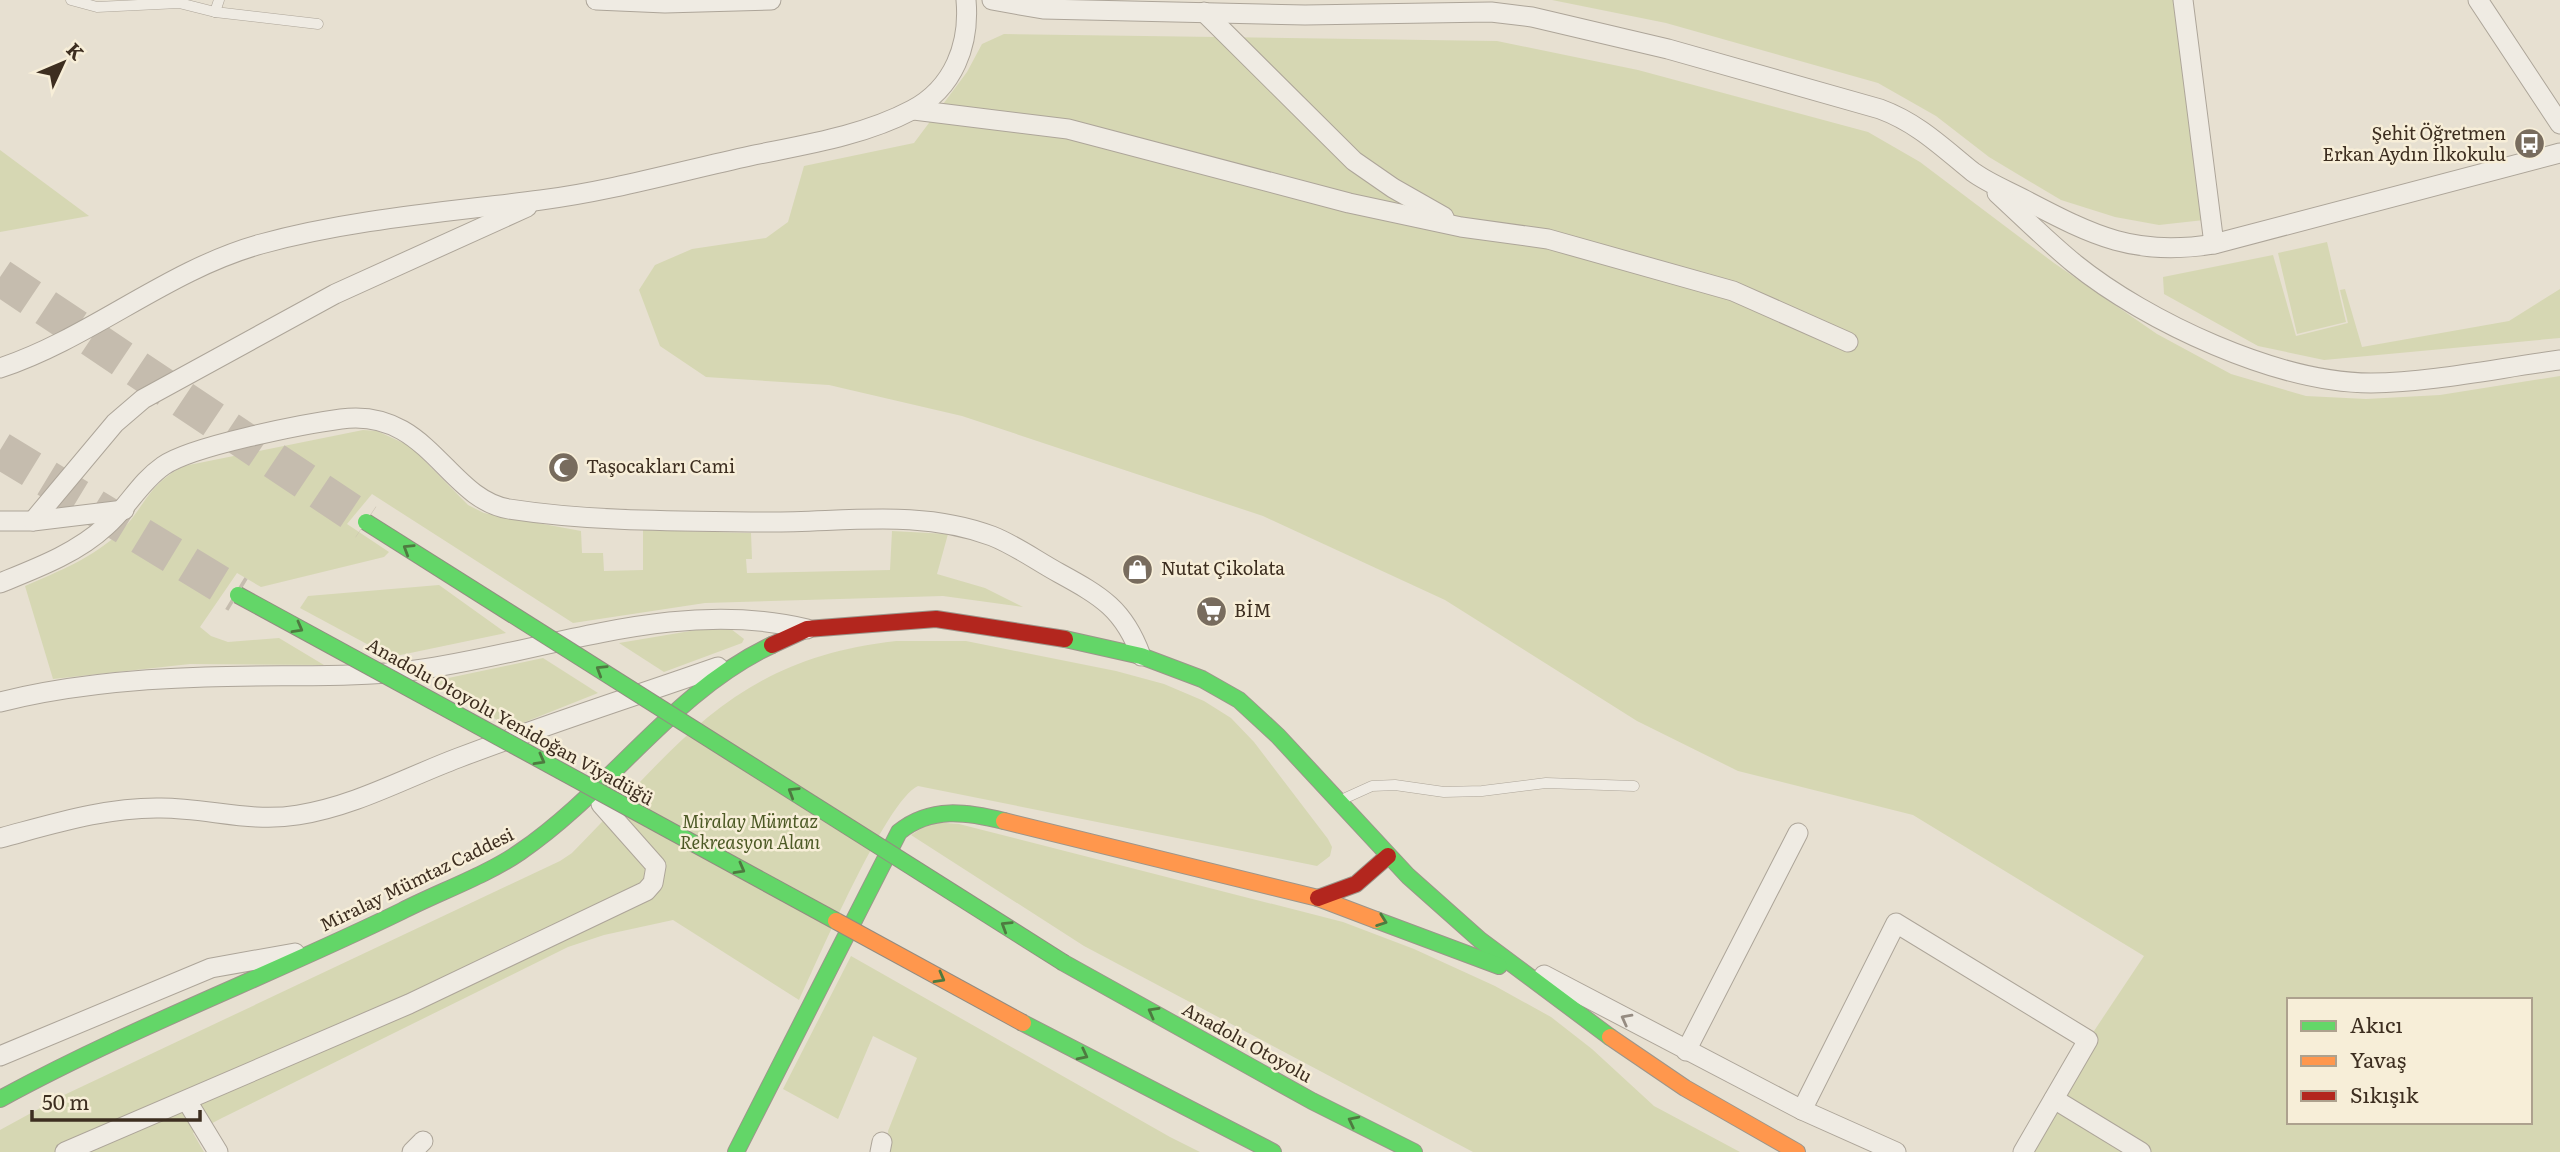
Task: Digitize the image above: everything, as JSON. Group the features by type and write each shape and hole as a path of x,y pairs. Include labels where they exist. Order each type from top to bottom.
{"main road":[{"name":"Anadolu Otoyolu","path":"366,522 1064,963 1312,1101 1414,1152"},
{"name":"Anadolu Otoyolu Yenidoğan Viyadüğü","path":"238,596 1023,1023 1273,1152"},
{"name":"Miralay Mümtaz Caddesi","path":"0,1099 71,1062 326,947 519,853 539,840 696,692 740,660 807,629 895,620 936,619 1047,635 1141,656 1202,678 1239,699 1278,736 1388,856 1440,907 1525,975"},
{"path":"736,1152 899,832 920,815 951,813 999,820 1318,898 1525,975 1685,1088 1797,1152"},
{"path":"1318,898 1356,884 1388,856"}],"street":[{"path":"596,0 664,3 771,0"},
{"path":"0,368 51,346 212,262 260,244 428,213 544,200 832,138 914,110 935,93 951,74 964,49 968,24 965,0"},
{"path":"992,0 1043,9 1305,15 1491,12 1570,24 1880,108 1915,124 2097,279 2214,344 2273,366 2332,380 2371,383 2560,360"},
{"path":"2183,0 2214,244"},
{"path":"2478,0 2560,124"},
{"path":"1204,12 1354,161 1393,188 1461,226"},
{"path":"914,110 1068,130 1349,203 1461,226 1548,239 1733,291 1848,342"},
{"path":"1975,174 2056,216 2124,244 2164,250 2214,244 2560,153"},
{"path":"33,522 115,423 151,394 335,294 544,200"},
{"path":"0,583 85,542 124,510 148,478 183,455 345,418 373,420 399,428 426,446 484,500 507,509 580,518 658,520 769,522 889,518 955,527 993,537 1104,599 1131,629 1141,656"},
{"path":"0,522 33,522 124,510"},
{"path":"0,702 114,682 206,677 346,675 417,670 686,618 755,618 807,629"},
{"path":"0,838 84,817 144,808 238,817 297,815 325,809 353,801 458,758 740,660"},
{"path":"65,1152 422,998 646,891 653,883 656,866 590,793"},
{"path":"1686,1051 1798,833"},
{"path":"1802,1110 1896,923 2088,1040 2023,1152"},
{"path":"1480,940 1686,1051 1802,1110 1896,1152"},
{"path":"0,1056 211,968 326,947"},
{"path":"2054,1099 2141,1152"},
{"path":"187,1101 218,1152"}],"lane":[{"path":"71,0 97,7 179,2 215,12 318,24"},
{"path":"215,12 219,0"},
{"path":"1337,802 1372,786 1395,785 1444,792 1482,792 1546,783 1634,786"}],"green space":[{"path":"1552,0 2173,0 2204,220 2159,225 2115,217 2061,200 1989,157 1936,116 1878,83 1666,23"},
{"path":"1004,34 1497,41 1638,70 1868,132 1920,162 2054,263 2157,334 2231,374 2306,396 2366,399 2440,395 2560,376 2560,1152 2023,1152 2088,1040 2144,956 1913,815 1738,771 1637,721 1445,600 1263,516 962,416 829,385 706,377 660,346 639,290 655,265 692,249 766,238 788,222 804,166 914,143 967,72 982,44"},
{"path":"0,150 89,216 0,232"},
{"path":"2327,242 2346,322 2297,334 2278,253"},
{"path":"2273,255 2296,336 2348,323 2340,290 2345,289 2362,347 2509,321 2560,289 2560,338 2324,360 2258,346 2164,294 2163,277"},
{"path":"363,430 377,431 410,446 468,505 484,513 581,531 582,553 603,553 604,571 643,570 643,530 751,533 752,559 746,559 747,573 890,570 892,531 948,534 937,574 985,588 1023,607 943,596 705,603 573,623 372,494 347,524 389,552 384,557 261,587 237,573 200,627 211,636 228,642 279,638 324,665 190,664 53,679 25,586 75,563 110,541 129,522 154,488 184,466"},
{"path":"439,585 506,633 391,657 300,608 308,596"},
{"path":"714,627 731,629 744,639 742,643 664,672 619,643"},
{"name":"Miralay Mümtaz Rekreasyon Alanı","path":"896,641 966,641 1116,671 1164,684 1204,701 1231,718 1254,742 1328,839 1332,847 1330,856 1317,866 918,786 904,798 871,850 799,1000 673,920 604,935 568,947 222,1118 193,1133 204,1152 0,1152 0,1130 64,1095 560,861 572,853 679,743 713,713 750,688 792,667 840,651"},
{"path":"543,658 598,693 510,728 434,681"},
{"path":"932,822 959,824 1343,922 1414,949 1495,986 1551,1017 1592,1049 1654,1106 1740,1152 1473,1152 1084,946 911,835"},
{"path":"851,956 1200,1152 890,1152 888,1131 917,1058 873,1036 838,1119 783,1089"}],"tunnel":[{"path":"0,277 366,522"},
{"path":"0,450 238,595"}],"traffic: fast":[{"path":"366,522 1064,963"},
{"path":"238,595 836,921"},
{"path":"1065,639 1141,656 1202,679 1239,700 1278,736 1408,876 1480,940 1610,1037"},
{"path":"0,1099 149,1025 352,935 507,860 553,827 584,800 703,688 772,645"},
{"path":"736,1152 899,832 924,818 950,813 1004,821"},
{"path":"1376,920 1499,966"},
{"path":"1064,963 1312,1101 1414,1152"},
{"path":"1023,1023 1273,1152"}],"traffic: slow":[{"path":"1004,821 1318,898 1376,920"},
{"path":"836,921 1023,1023"},
{"path":"1610,1037 1685,1088 1797,1152"}],"traffic: jam":[{"path":"772,645 807,629 936,619 1065,639"},
{"path":"1318,898 1356,884 1388,856"}],"place":[{"name":"Şehit Öğretmen Erkan Aydın İlkokulu","path":"2529,144"},
{"name":"Taşocakları Cami","path":"563,467"},
{"name":"Nutat Çikolata","path":"1138,569"},
{"name":"BİM","path":"1211,611"}]}
